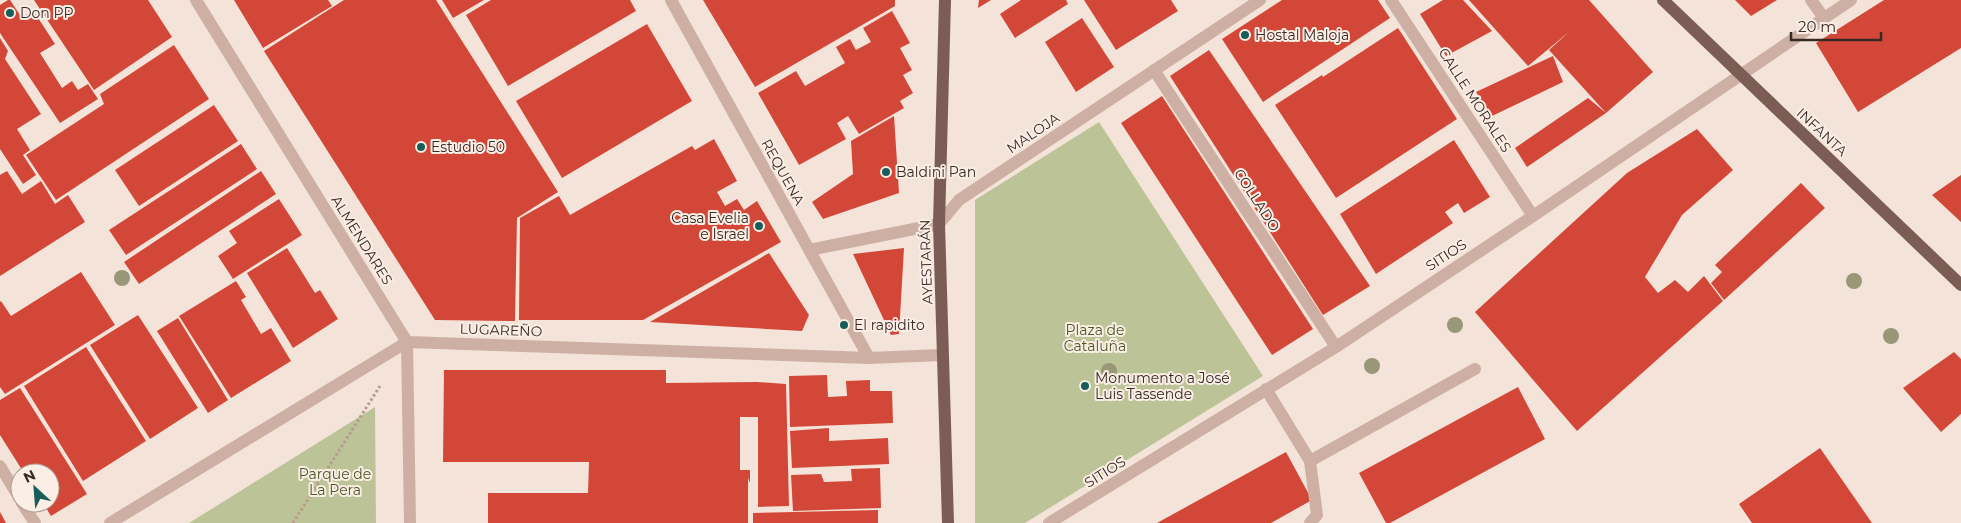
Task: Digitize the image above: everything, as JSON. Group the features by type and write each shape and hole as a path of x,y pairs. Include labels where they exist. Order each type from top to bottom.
{"main road":[{"name":"AYESTARÁN","path":"945,0 939,224 948,523"},
{"name":"INFANTA","path":"1664,0 1961,285"}],"street":[{"name":"ALMENDARES","path":"196,0 407,342"},
{"name":"REQUENA","path":"671,0 869,358"},
{"name":"MALOJA","path":"939,224 959,200 1260,0"},
{"name":"CALLE MORALES","path":"1391,0 1533,216"},
{"path":"1811,0 1824,18"},
{"name":"SITIOS","path":"1049,523 1336,347 1851,0"},
{"name":"COLLADO","path":"1154,70 1336,347"},
{"path":"809,250 939,224"},
{"name":"LUGAREÑO","path":"407,342 869,358 942,355"},
{"path":"110,523 407,342"},
{"path":"407,342 410,523"},
{"path":"1310,461 1475,369"},
{"path":"1266,389 1310,461 1317,515 1310,523"},
{"path":"0,466 10,482"}],"path":[{"path":"293,523 381,383"}],"green space":[{"name":"Plaza de Cataluña","path":"1099,122 1263,376 1025,523 975,523 975,200"},
{"name":"Parque de La Pera","path":"375,407 376,523 189,523"}],"building":[{"path":"10,0 22,18 33,10 55,44 40,53 62,88 72,81 78,90 88,84 98,99 60,123 0,33 0,5"},
{"path":"34,0 148,0 172,37 94,90"},
{"path":"234,0 328,0 332,6 263,48"},
{"path":"344,0 436,0 558,192 517,218 515,321 435,320 264,51"},
{"path":"442,0 484,0 453,18"},
{"path":"491,0 630,0 636,11 508,86 466,15"},
{"path":"703,0 895,0 895,6 755,87"},
{"path":"979,0 991,0 978,8"},
{"path":"1021,0 1066,0 1068,4 1015,38 1000,14"},
{"path":"1084,0 1171,0 1178,11 1116,50"},
{"path":"1282,0 1378,0 1390,18 1263,102 1222,39"},
{"path":"1443,0 1463,0 1492,31 1446,56 1420,14"},
{"path":"1469,0 1589,0 1653,72 1606,113 1549,50 1570,31 1528,66"},
{"path":"1735,0 1777,0 1751,16"},
{"path":"1884,0 1961,0 1961,48 1858,112 1816,43"},
{"path":"892,11 910,43 900,48 912,70 903,75 913,93 900,101 904,108 859,134 848,116 837,123 846,139 799,165 758,93 796,71 805,86 845,63 836,47 850,39 856,50 871,42 863,28"},
{"path":"1082,18 1114,67 1076,92 1045,42"},
{"path":"647,24 692,101 562,178 516,101"},
{"path":"1398,28 1457,119 1336,198 1275,105 1322,75 1323,77"},
{"path":"0,38 8,51 5,59 41,114 17,129 30,150 23,155 36,175 23,184 0,149"},
{"path":"174,45 209,99 56,200 26,155 104,104 100,94"},
{"path":"1209,50 1370,286 1323,315 1170,76"},
{"path":"1553,56 1563,82 1492,116 1476,92"},
{"path":"1162,96 1313,329 1272,355 1121,123"},
{"path":"1588,98 1606,113 1527,167 1515,148"},
{"path":"214,105 238,141 139,206 115,170"},
{"path":"894,116 899,193 823,219 812,202 853,174 851,141"},
{"path":"1697,129 1733,170 1682,215 1645,277 1658,293 1675,280 1688,292 1704,276 1723,301 1577,431 1475,312 1627,173"},
{"path":"714,139 737,181 717,192 725,206 737,199 744,210 757,201 781,242 643,320 519,320 520,218 559,196 570,215 692,146 695,150"},
{"path":"1454,140 1490,197 1464,213 1458,203 1445,212 1453,223 1376,274 1340,214"},
{"path":"241,144 257,169 126,255 109,230"},
{"path":"7,171 22,194 41,181 55,204 68,195 85,222 0,276 0,175"},
{"path":"261,171 276,194 139,284 124,262"},
{"path":"1961,175 1961,222 1932,195"},
{"path":"1801,183 1825,208 1724,300 1711,283 1722,272 1715,265"},
{"path":"279,199 302,235 233,279 218,256 237,243 229,231"},
{"path":"287,248 315,293 320,290 338,319 293,348 247,273"},
{"path":"904,248 899,334 891,335 853,254"},
{"path":"769,253 809,315 802,331 650,322"},
{"path":"81,272 115,325 5,394 0,387 0,302 11,316"},
{"path":"236,281 246,297 241,300 261,334 271,328 291,361 231,398 179,316"},
{"path":"138,315 198,408 150,439 90,345"},
{"path":"178,318 228,400 208,413 157,331"},
{"path":"86,347 146,441 83,481 24,386"},
{"path":"1954,352 1961,359 1961,414 1941,432 1903,388"},
{"path":"444,370 666,370 666,383 757,382 786,384 789,506 758,507 758,417 740,417 740,470 750,470 750,483 748,478 748,523 488,523 488,493 588,493 589,462 443,462"},
{"path":"827,375 828,397 847,396 846,381 870,380 870,391 892,391 893,423 790,427 789,376"},
{"path":"1518,387 1545,439 1390,523 1386,523 1359,473"},
{"path":"20,388 87,494 60,510 60,463 18,463 0,435 0,400"},
{"path":"829,428 829,441 888,438 889,464 792,468 790,431"},
{"path":"1820,448 1872,523 1752,523 1739,504"},
{"path":"1286,452 1312,500 1271,523 1157,523"},
{"path":"880,468 881,508 793,511 791,475 821,474 824,482 852,481 851,469"},
{"path":"878,510 878,523 753,523 753,513"},
{"path":"0,512 6,523 0,523"}],"place":[{"name":"Don PP","path":"10,13"},
{"name":"Hostal Maloja","path":"1245,35"},
{"name":"Estudio 50","path":"421,147"},
{"name":"Baldini Pan","path":"886,172"},
{"name":"Casa Evelia e Israel","path":"759,226"},
{"name":"El rapidito","path":"844,325"},
{"name":"Monumento a José Luis Tassende","path":"1085,386"}]}
